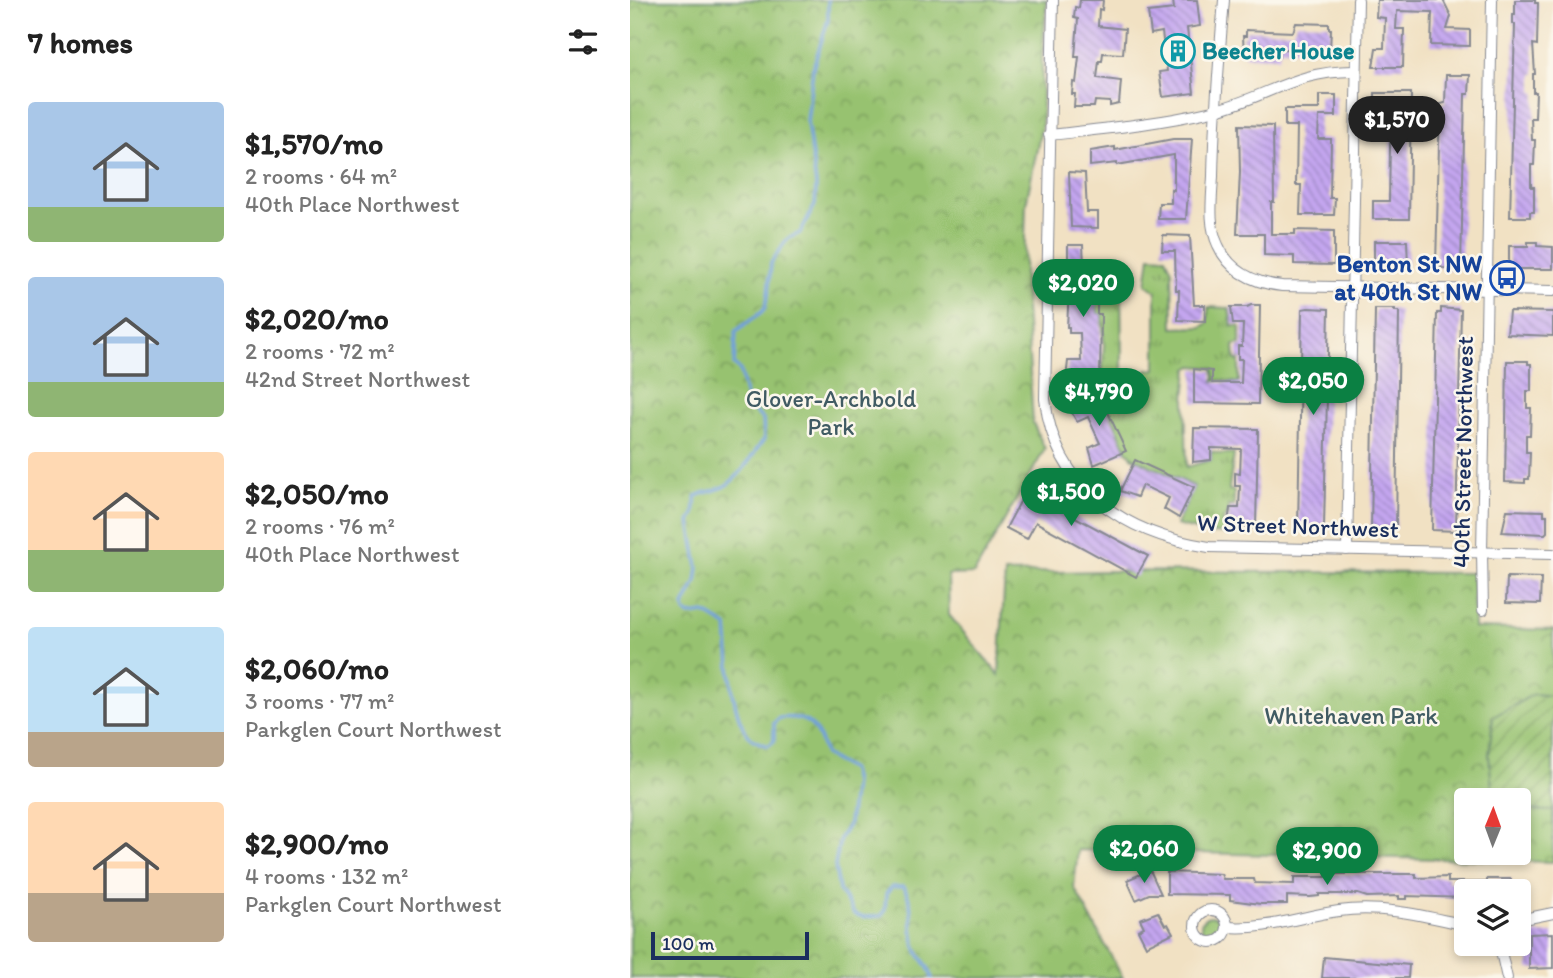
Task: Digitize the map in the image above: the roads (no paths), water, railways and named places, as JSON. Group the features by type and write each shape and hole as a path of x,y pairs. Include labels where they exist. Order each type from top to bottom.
{"street":[{"name":"W Street Northwest","path":"1053,0 1045,399 1052,430 1068,466 1085,489 1106,508 1135,526 1164,537 1220,548 1553,554"},
{"path":"1224,0 1214,111 1212,215 1215,237 1223,255 1239,272 1252,279 1282,286 1553,291"},
{"path":"1347,550 1357,0"},
{"name":"40th Street Northwest","path":"1483,610 1492,0"},
{"path":"1049,135 1214,111 1300,78 1325,72 1356,71"},
{"path":"1228,927 1270,926 1335,911 1364,909 1406,912 1454,923"},
{"path":"1531,918 1553,913"},
{"path":"1502,956 1507,978"}],"waterway":[{"path":"828,0 828,20 813,68 807,122 816,185 815,205 800,233 787,239 771,263 764,310 736,331 734,365 740,370 744,391 752,409 763,419 764,439 735,478 720,489 696,497 690,522 698,567 696,582 684,606 685,612 690,615 705,613 727,626 735,702 744,730 752,739 768,746 774,741 774,723 779,718 806,721 819,737 825,755 851,770 854,783 849,823 840,838 835,866 839,890 854,914 863,917 881,916 885,910 886,894 892,887 903,887 911,908 916,948 932,978"}],"place":[{"name":"Beecher House","path":"1178,51"},
{"name":"Benton St NW at 40th St NW","path":"1507,278"}],"park label":[{"name":"Glover-Archbold Park","path":"831,413"},
{"name":"Whitehaven Park","path":"1351,716"}]}
